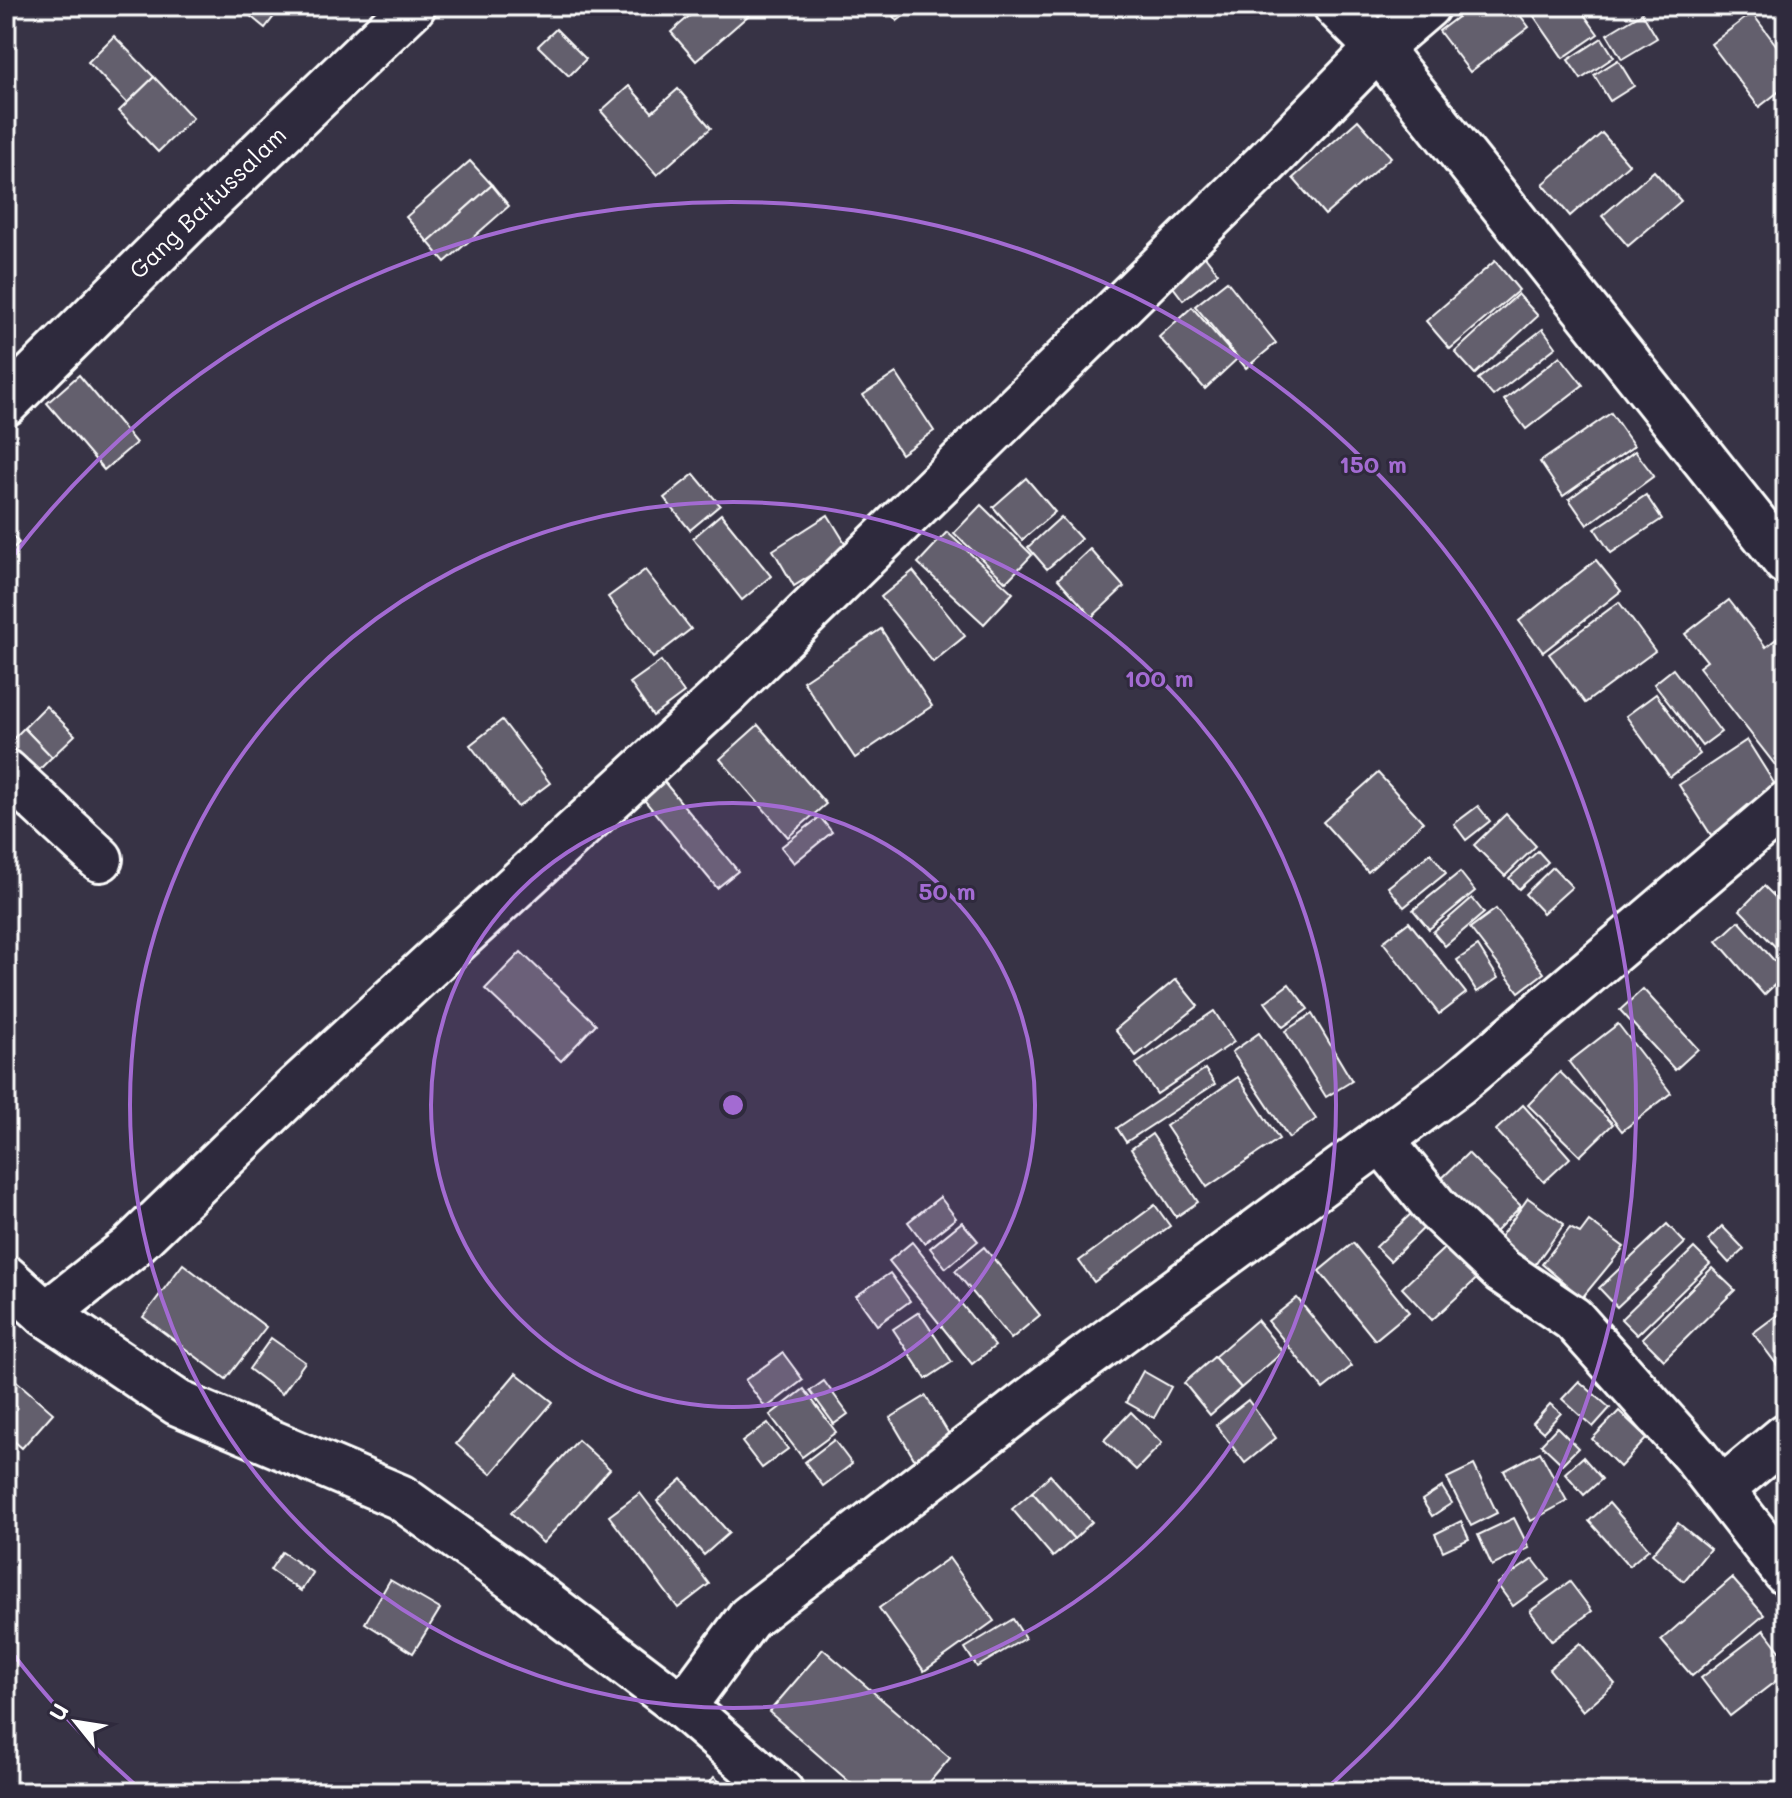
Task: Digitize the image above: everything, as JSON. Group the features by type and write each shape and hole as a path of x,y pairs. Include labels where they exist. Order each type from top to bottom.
{"street":[{"name":"Gang Baitussalam","path":"6,403 194,216 413,6"},
{"path":"1336,6 1378,48 1786,562"},
{"path":"46,1314 130,1248 292,1092 728,691 1263,166 1378,48 1427,6"},
{"path":"6,772 100,859"},
{"path":"683,1707 749,1618 1073,1367 1458,1083 1786,804"},
{"path":"1381,1140 1437,1209 1502,1271 1573,1319 1694,1455 1786,1573"},
{"path":"6,1278 46,1314 178,1403 400,1497 683,1707 781,1792"},
{"path":"1721,1490 1786,1436"}],"building":[{"path":"238,6 282,6 265,28"},
{"path":"701,6 757,8 696,61 671,32"},
{"path":"885,6 917,6 897,21"},
{"path":"1472,6 1513,6 1529,27 1470,72 1439,31"},
{"path":"1527,6 1578,6 1598,34 1563,58"},
{"path":"1642,13 1657,38 1622,59 1607,34"},
{"path":"1752,13 1786,58 1786,86 1759,107 1711,44"},
{"path":"556,29 586,59 569,76 538,46"},
{"path":"114,36 154,77 127,103 88,62"},
{"path":"1602,38 1614,57 1581,79 1568,60"},
{"path":"1618,60 1634,86 1610,101 1594,75"},
{"path":"154,77 193,118 158,152 119,111"},
{"path":"629,86 652,112 678,89 711,128 657,175 601,111"},
{"path":"1358,120 1391,157 1325,215 1293,178"},
{"path":"1602,133 1629,164 1570,216 1543,184"},
{"path":"470,161 492,185 428,242 406,217"},
{"path":"1654,171 1681,201 1628,246 1602,216"},
{"path":"492,185 509,206 445,262 428,242"},
{"path":"1198,247 1218,273 1183,300 1164,275"},
{"path":"1495,261 1519,290 1450,349 1426,321"},
{"path":"1227,281 1276,343 1246,368 1195,306"},
{"path":"1518,294 1538,316 1475,374 1455,352"},
{"path":"1192,307 1237,359 1205,389 1159,337"},
{"path":"1543,329 1556,347 1493,396 1478,379"},
{"path":"1560,356 1583,385 1526,429 1504,400"},
{"path":"896,373 934,431 901,454 863,395"},
{"path":"79,375 136,443 104,470 47,403"},
{"path":"1611,413 1634,446 1563,496 1540,462"},
{"path":"1635,451 1654,476 1587,525 1569,499"},
{"path":"694,474 720,505 690,530 664,498"},
{"path":"1026,478 1055,512 1022,540 993,507"},
{"path":"1646,495 1662,519 1611,553 1595,529"},
{"path":"981,505 1032,555 1006,582 954,533"},
{"path":"721,514 771,576 742,600 693,538"},
{"path":"828,515 850,551 794,586 773,550"},
{"path":"1061,517 1081,539 1047,569 1028,547"},
{"path":"6,528 19,543 6,554"},
{"path":"947,532 1013,593 984,624 918,563"},
{"path":"1090,549 1124,587 1092,617 1058,579"},
{"path":"1596,560 1621,591 1543,652 1519,621"},
{"path":"645,570 691,629 653,658 608,597"},
{"path":"913,571 965,636 933,662 881,597"},
{"path":"1729,600 1766,647 1786,631 1786,779 1699,667 1707,661 1685,634"},
{"path":"1619,602 1655,651 1585,703 1549,654"},
{"path":"881,629 932,706 855,758 803,681"},
{"path":"661,661 684,693 653,716 630,683"},
{"path":"1673,669 1721,732 1702,746 1654,684"},
{"path":"1656,694 1700,754 1670,777 1626,716"},
{"path":"46,706 75,735 52,757 24,728"},
{"path":"502,720 550,783 518,807 470,745"},
{"path":"758,725 826,804 788,837 720,759"},
{"path":"24,728 52,757 34,775 6,746"},
{"path":"1747,740 1779,791 1711,835 1679,785"},
{"path":"1378,773 1423,822 1368,872 1323,822"},
{"path":"661,778 738,871 717,888 640,795"},
{"path":"1478,806 1490,821 1466,840 1454,824"},
{"path":"1506,814 1536,846 1505,876 1474,845"},
{"path":"820,817 832,832 794,863 781,847"},
{"path":"1538,851 1548,862 1519,889 1509,878"},
{"path":"1431,853 1446,873 1404,907 1388,887"},
{"path":"1553,867 1572,887 1543,913 1525,894"},
{"path":"1460,872 1475,891 1429,929 1413,910"},
{"path":"1764,886 1786,908 1786,958 1740,910"},
{"path":"1472,898 1484,913 1445,946 1433,932"},
{"path":"1496,909 1544,973 1519,992 1470,928"},
{"path":"1739,921 1786,974 1764,995 1717,941"},
{"path":"1409,922 1466,993 1439,1014 1383,942"},
{"path":"1478,946 1498,978 1477,992 1457,960"},
{"path":"521,952 596,1024 561,1061 485,989"},
{"path":"1176,979 1198,1006 1136,1056 1115,1030"},
{"path":"1289,984 1308,1009 1283,1027 1265,1002"},
{"path":"1643,989 1698,1049 1675,1070 1620,1010"},
{"path":"1214,1011 1234,1042 1157,1094 1136,1064"},
{"path":"1312,1014 1352,1081 1326,1097 1285,1031"},
{"path":"1618,1024 1671,1093 1622,1131 1569,1062"},
{"path":"1259,1033 1316,1119 1289,1138 1232,1052"},
{"path":"1205,1069 1215,1084 1126,1142 1117,1128"},
{"path":"1560,1072 1613,1124 1580,1156 1528,1105"},
{"path":"1238,1077 1279,1139 1207,1187 1166,1126"},
{"path":"1523,1105 1570,1158 1544,1182 1496,1130"},
{"path":"1152,1134 1198,1202 1176,1217 1131,1149"},
{"path":"1468,1153 1521,1206 1487,1240 1434,1186"},
{"path":"940,1197 956,1218 924,1243 908,1222"},
{"path":"1528,1198 1564,1224 1532,1269 1496,1243"},
{"path":"1155,1205 1170,1226 1094,1282 1079,1261"},
{"path":"1415,1210 1428,1224 1390,1261 1376,1247"},
{"path":"1589,1221 1624,1247 1582,1298 1542,1264 1570,1228 1580,1233"},
{"path":"962,1222 978,1241 946,1268 930,1248"},
{"path":"1667,1224 1685,1243 1617,1307 1599,1288"},
{"path":"1722,1226 1744,1249 1729,1263 1708,1240"},
{"path":"1453,1240 1483,1273 1432,1320 1402,1288"},
{"path":"912,1242 995,1346 972,1364 889,1261"},
{"path":"1353,1243 1409,1312 1375,1340 1319,1271"},
{"path":"984,1247 1040,1315 1011,1339 955,1271"},
{"path":"1694,1248 1710,1264 1637,1335 1621,1319"},
{"path":"183,1264 266,1327 226,1379 143,1317"},
{"path":"1712,1268 1735,1290 1664,1360 1642,1338"},
{"path":"890,1273 910,1301 877,1325 856,1296"},
{"path":"1297,1298 1352,1366 1323,1389 1268,1321"},
{"path":"1786,1310 1786,1377 1753,1333"},
{"path":"6,1311 16,1318 6,1333"},
{"path":"919,1312 952,1362 926,1379 893,1329"},
{"path":"1257,1320 1283,1352 1241,1388 1214,1357"},
{"path":"271,1338 305,1362 282,1394 249,1369"},
{"path":"783,1353 803,1380 766,1408 745,1380"},
{"path":"1214,1357 1241,1388 1210,1415 1184,1383"},
{"path":"1143,1371 1171,1387 1154,1418 1126,1402"},
{"path":"6,1372 53,1413 22,1448 6,1434"},
{"path":"516,1373 553,1402 491,1474 456,1444"},
{"path":"824,1381 848,1414 834,1424 810,1391"},
{"path":"1579,1381 1610,1408 1593,1427 1562,1399"},
{"path":"804,1389 836,1432 802,1457 770,1415"},
{"path":"926,1396 955,1444 919,1467 890,1418"},
{"path":"1248,1400 1276,1438 1245,1463 1216,1425"},
{"path":"1550,1404 1561,1413 1543,1432 1533,1423"},
{"path":"1619,1411 1647,1438 1620,1467 1592,1439"},
{"path":"1131,1412 1162,1443 1136,1470 1104,1440"},
{"path":"768,1423 788,1449 762,1468 742,1442"},
{"path":"1557,1427 1578,1448 1562,1464 1541,1444"},
{"path":"578,1440 610,1469 543,1543 511,1513"},
{"path":"834,1440 852,1464 823,1486 805,1462"},
{"path":"1540,1452 1567,1501 1531,1521 1504,1471"},
{"path":"1583,1457 1602,1479 1584,1495 1565,1473"},
{"path":"1474,1465 1497,1513 1471,1526 1447,1478"},
{"path":"1050,1475 1092,1522 1074,1539 1032,1492"},
{"path":"682,1479 729,1533 704,1555 657,1501"},
{"path":"1442,1487 1452,1503 1432,1516 1422,1500"},
{"path":"1032,1492 1074,1539 1053,1557 1012,1509"},
{"path":"640,1493 709,1584 678,1608 609,1516"},
{"path":"1609,1503 1649,1549 1629,1566 1589,1521"},
{"path":"1514,1518 1529,1548 1492,1566 1478,1535"},
{"path":"1461,1521 1469,1539 1443,1551 1435,1534"},
{"path":"1678,1523 1710,1549 1684,1581 1652,1554"},
{"path":"282,1552 313,1573 301,1591 270,1570"},
{"path":"949,1558 994,1621 924,1671 879,1608"},
{"path":"1533,1559 1549,1580 1513,1606 1497,1584"},
{"path":"1732,1578 1764,1615 1692,1676 1661,1640"},
{"path":"390,1580 440,1609 413,1653 365,1623"},
{"path":"1570,1582 1592,1611 1552,1641 1530,1611"},
{"path":"1013,1619 1025,1638 977,1667 965,1648"},
{"path":"1764,1630 1786,1659 1786,1673 1730,1716 1701,1678"},
{"path":"1580,1643 1615,1684 1583,1711 1549,1669"},
{"path":"823,1649 950,1758 921,1792 861,1792 769,1712"},
{"path":"714,1777 732,1792 702,1792"}]}
